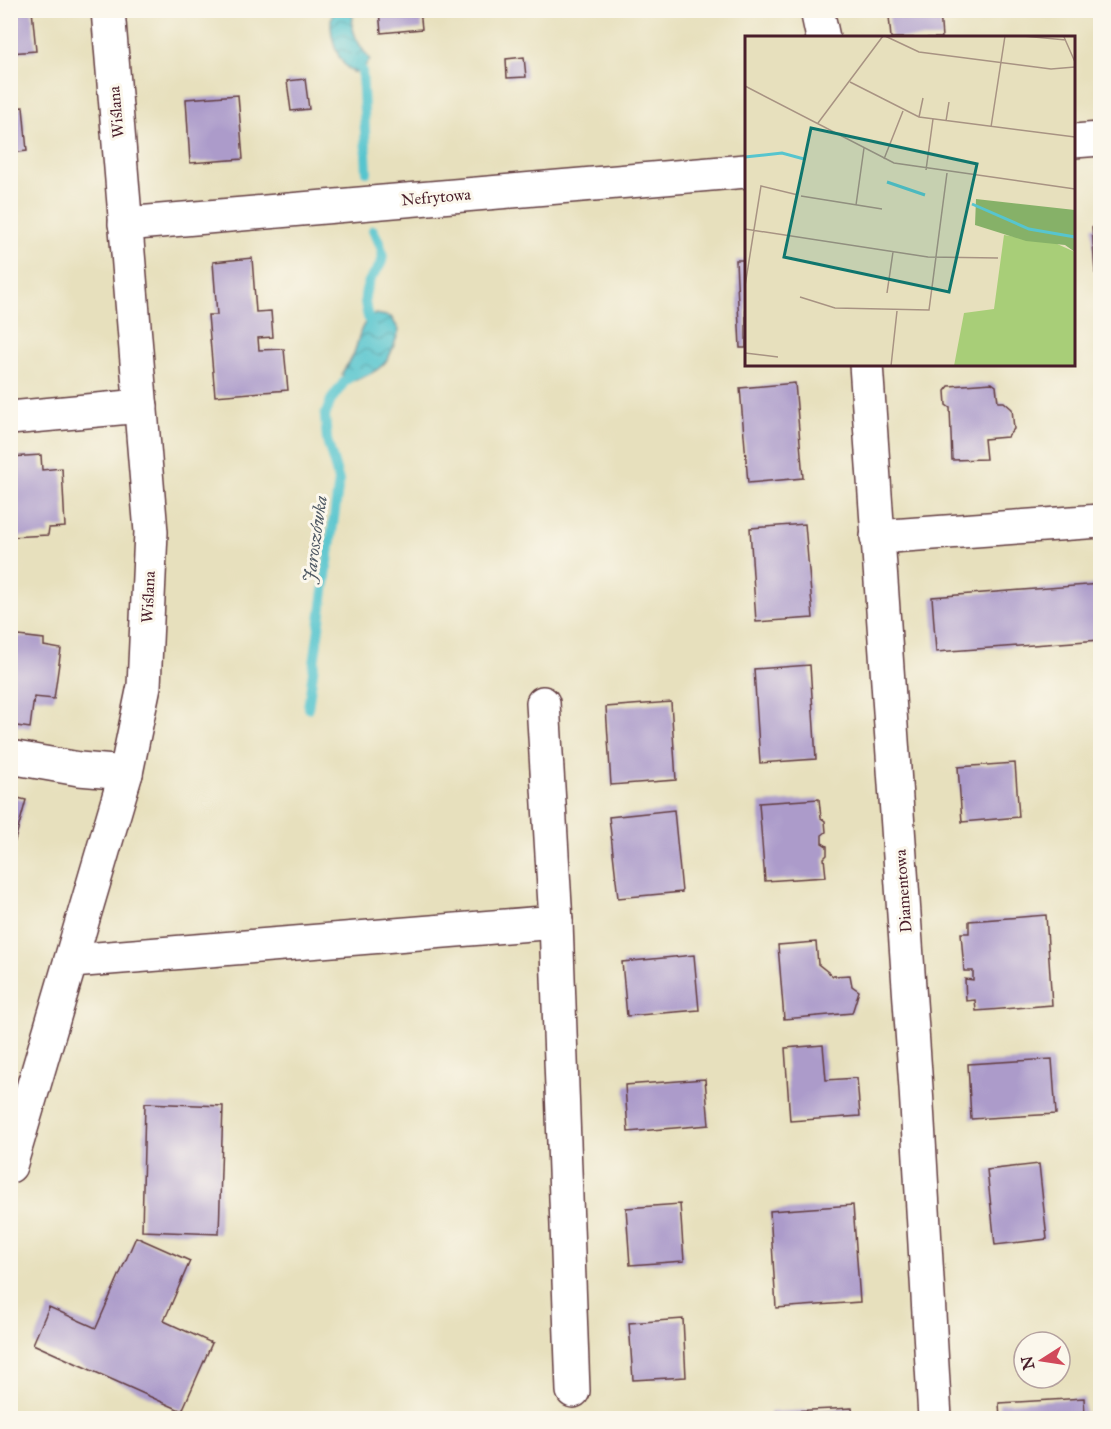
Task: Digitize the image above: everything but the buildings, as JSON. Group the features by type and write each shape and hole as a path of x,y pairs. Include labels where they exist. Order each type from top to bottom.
{"street":[{"name":"Wiślana","path":"10,1166 126,773 144,686 151,532 108,10"},
{"path":"817,10 823,36"},
{"path":"1075,141 1101,139"},
{"name":"Nefrytowa","path":"125,224 745,171"},
{"name":"Diamentowa","path":"866,366 916,1088 935,1419"},
{"path":"10,418 141,406"},
{"path":"877,537 1101,521"},
{"path":"543,703 556,922 573,1391"},
{"path":"10,757 126,773"},
{"path":"72,961 556,922"}],"water":[{"path":"333,11 354,11 352,25 359,43 370,60 362,70 355,73 348,69 335,46 331,27"},
{"path":"376,314 391,317 399,330 391,354 378,369 354,380 345,381 342,374 353,355 361,329 369,318"}],"waterway":[{"path":"353,59 362,70 367,172"},
{"name":"Jaroszówka","path":"372,330 365,296 367,285 382,261 380,244 373,230"},
{"name":"Jaroszówka","path":"308,708 339,481 327,440 325,416 331,400 345,381 356,372"}]}
